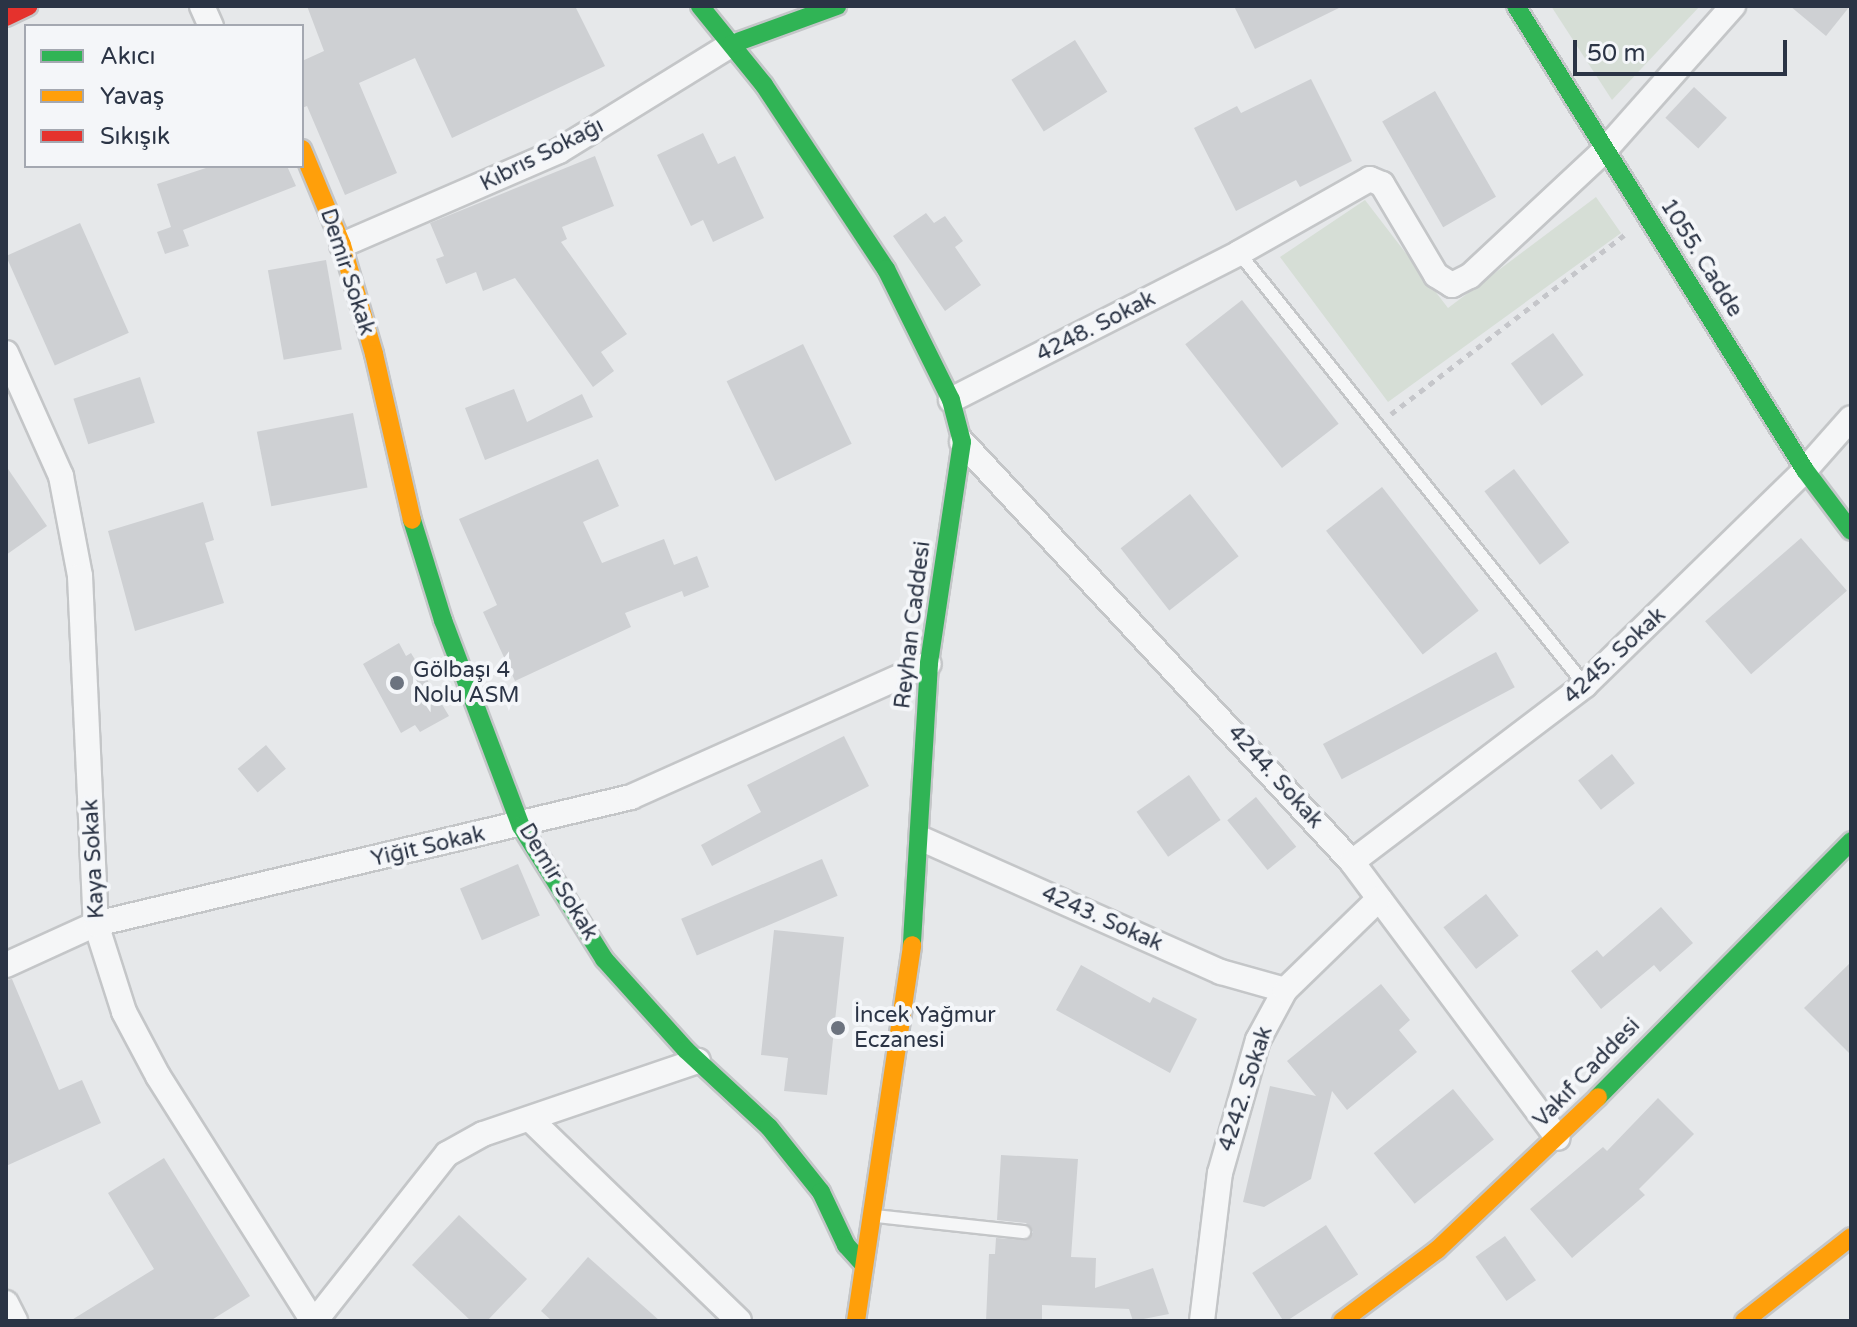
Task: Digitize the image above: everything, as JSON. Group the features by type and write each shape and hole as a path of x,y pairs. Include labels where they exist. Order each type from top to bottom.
{"street":[{"path":"6,17 29,6"},
{"name":"Reyhan Caddesi","path":"700,6 732,44 886,269 951,400 962,442 929,664 922,839 905,1013 869,1216 856,1321"},
{"path":"732,44 837,6"},
{"name":"1055. Cadde","path":"1516,6 1805,470 1851,531"},
{"path":"1605,150 1733,6"},
{"name":"Kıbrıs Sokağı","path":"342,245 559,151 732,44"},
{"name":"4248. Sokak","path":"951,400 1239,253 1370,179 1382,184 1436,275 1452,285 1470,276 1605,150"},
{"name":"Demir Sokak","path":"304,154 342,245 374,354 403,490 443,620 521,826 604,959 698,1061 787,1149 821,1192 846,1245 862,1263"},
{"name":"Kaya Sokak","path":"6,353 61,476 80,576 96,924 124,1012 158,1076 314,1321"},
{"name":"4245. Sokak","path":"1352,862 1585,685 1805,470 1851,418"},
{"name":"4244. Sokak","path":"962,442 1352,862 1558,1138"},
{"name":"Yiğit Sokak","path":"6,965 96,924 521,826 631,797 929,664"},
{"name":"4243. Sokak","path":"922,839 1221,972 1285,990"},
{"name":"Vakıf Caddesi","path":"1342,1321 1437,1250 1558,1138 1851,841"},
{"name":"4242. Sokak","path":"1202,1321 1220,1173 1258,1040 1285,990 1379,899"},
{"path":"314,1321 338,1298 447,1154 483,1134 698,1061"},
{"path":"531,1120 739,1321"},
{"path":"1744,1321 1851,1237"},
{"path":"6,1303 15,1321"}],"lane":[{"path":"1239,253 1585,685"},
{"path":"869,1216 1024,1232"}],"path":[{"path":"1377,425 1647,218"}],"shaded area":[{"path":"1551,6 1700,6 1612,100"},
{"path":"1596,197 1621,233 1388,402 1280,257 1365,200 1448,308"}],"building":[{"path":"307,6 575,6 605,66 452,138 415,58 359,83 397,173 345,195 307,106 304,107 304,60 324,51"},
{"path":"1234,6 1343,6 1255,49"},
{"path":"1790,6 1850,6 1826,36"},
{"path":"1075,40 1107,92 1044,131 1011,80"},
{"path":"1311,79 1352,161 1300,187 1296,180 1236,211 1194,128 1237,106 1241,113"},
{"path":"1694,87 1727,118 1698,148 1665,118"},
{"path":"1435,91 1496,197 1443,227 1382,122"},
{"path":"703,133 718,164 735,156 764,218 713,242 703,220 691,226 657,155"},
{"path":"595,156 614,206 562,227 567,239 561,242 627,334 601,352 614,371 593,387 515,278 483,291 476,272 446,284 436,259 444,256 430,223"},
{"path":"206,168 288,168 296,186 183,230 189,246 165,254 157,232 171,227 157,184"},
{"path":"926,213 934,223 945,216 963,241 955,247 981,285 945,311 893,236"},
{"path":"80,223 129,333 55,366 6,256"},
{"path":"326,260 342,350 284,360 268,270"},
{"path":"1242,300 1339,424 1282,468 1185,344"},
{"path":"1553,333 1584,375 1541,406 1511,364"},
{"path":"803,344 852,444 775,481 727,381"},
{"path":"140,377 155,423 88,444 73,399"},
{"path":"514,389 527,422 582,394 593,417 485,460 465,408"},
{"path":"353,413 368,488 271,506 257,432"},
{"path":"598,459 619,506 583,522 602,563 664,539 674,565 697,556 709,587 684,597 682,591 625,613 631,627 515,681 483,612 497,605 459,519"},
{"path":"6,466 47,526 6,555"},
{"path":"1514,469 1569,542 1540,565 1484,491"},
{"path":"1382,487 1479,611 1423,654 1326,531"},
{"path":"1190,494 1239,556 1169,610 1121,548"},
{"path":"203,502 214,540 205,543 224,603 135,631 108,531"},
{"path":"1801,538 1847,591 1751,674 1705,621"},
{"name":"Gölbaşı 4 Nolu ASM","path":"399,643 406,656 411,653 449,716 420,732 415,725 401,733 363,664"},
{"path":"1496,652 1515,687 1342,779 1323,744"},
{"path":"844,736 869,786 712,866 701,845 761,812 747,785"},
{"path":"266,745 286,769 258,793 238,769"},
{"path":"1612,754 1635,783 1601,810 1578,780"},
{"path":"1189,775 1221,820 1168,857 1137,812"},
{"path":"1256,797 1296,847 1268,870 1227,820"},
{"path":"822,859 838,896 697,956 681,919"},
{"path":"518,864 540,916 482,940 460,889"},
{"path":"1486,894 1519,936 1476,969 1443,927"},
{"path":"1661,907 1693,943 1660,972 1654,965 1601,1009 1571,971 1597,950 1603,957"},
{"path":"774,930 844,937 827,1095 784,1091 788,1058 761,1055"},
{"path":"1851,962 1851,1055 1804,1008"},
{"path":"1081,965 1150,1003 1153,997 1197,1019 1170,1073 1056,1010"},
{"path":"12,979 59,1090 82,1080 101,1123 6,1166 6,980"},
{"path":"1381,984 1410,1020 1399,1030 1417,1052 1347,1110 1332,1091 1311,1179 1264,1207 1243,1202 1270,1086 1316,1096 1287,1061"},
{"path":"1453,1089 1494,1140 1415,1204 1374,1153"},
{"path":"1658,1098 1694,1134 1639,1189 1645,1195 1572,1258 1530,1209 1603,1147 1607,1151"},
{"path":"1001,1155 1078,1159 1071,1257 1096,1258 1095,1288 1153,1268 1169,1314 1133,1321 1129,1309 1042,1305 1042,1321 986,1321 989,1254 995,1254 996,1238 1027,1240 1033,1232 1026,1223 997,1220"},
{"path":"164,1158 250,1296 210,1321 70,1321 154,1269 108,1193"},
{"path":"459,1215 527,1279 487,1321 471,1321 412,1265"},
{"path":"1326,1225 1358,1274 1283,1321 1252,1273"},
{"path":"1505,1236 1536,1280 1506,1301 1476,1257"},
{"path":"588,1257 660,1321 552,1321 541,1311"}],"traffic: fast":[{"path":"700,6 764,85 886,269 951,400 962,442 929,664 912,945"},
{"path":"732,44 837,6"},
{"path":"1516,6 1805,470 1851,531"},
{"path":"412,520 443,620 521,826 604,959 686,1050 769,1127 821,1192 846,1245 862,1263"},
{"path":"1598,1097 1851,841"}],"traffic: slow":[{"path":"304,154 342,245 374,354 412,520"},
{"path":"856,1321 912,945"},
{"path":"1342,1321 1437,1250 1598,1097"},
{"path":"1744,1321 1851,1237"}],"traffic: jam":[{"path":"6,17 29,6"}],"place":[{"name":"Gölbaşı 4 Nolu ASM","path":"397,683"},
{"name":"İncek Yağmur Eczanesi","path":"838,1028"}]}
